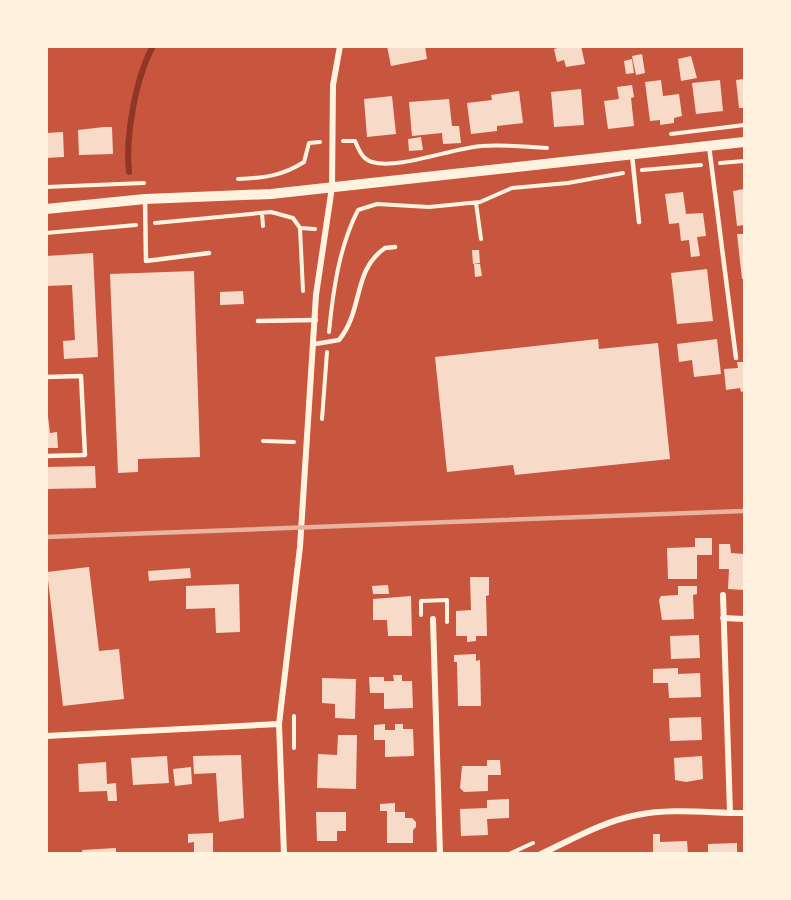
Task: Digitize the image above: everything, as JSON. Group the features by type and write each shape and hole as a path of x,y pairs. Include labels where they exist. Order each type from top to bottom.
{"street":[{"path":"284,854 279,724 300,547 315,344 316,295 332,187 333,85 340,46"},
{"path":"46,208 146,199 271,194 744,142"},
{"path":"723,595 730,813"},
{"path":"723,618 744,619"},
{"path":"433,619 440,854"},
{"path":"46,736 279,724"},
{"path":"541,854 592,830 635,815 665,812 744,813"}],"lane":[{"path":"709,146 736,358"},
{"path":"632,155 639,222"},
{"path":"146,199 146,261 209,253"},
{"path":"315,344 339,340 349,328 365,266 385,248 395,247"},
{"path":"258,321 316,320"},
{"path":"46,377 81,376 85,455 46,456"}],"path":[{"path":"663,135 744,125"},
{"path":"235,179 270,177 288,172 304,162 309,143 355,141 362,156 373,163 412,161 455,149 484,146 551,148"},
{"path":"348,229 358,210 377,204 429,207 476,202 512,188 568,183 634,171 744,161"},
{"path":"46,187 152,182"},
{"path":"476,202 481,238"},
{"path":"271,212 293,218 300,228 303,319"},
{"path":"262,213 263,226"},
{"path":"294,454 295,430"},
{"path":"263,441 294,442"}],"building":[{"path":"387,46 425,46 427,59 391,66"},
{"path":"581,46 585,64 566,67 564,60 557,62 554,49"},
{"path":"642,54 645,73 636,75 632,56"},
{"path":"691,56 697,78 681,81 678,59"},
{"path":"632,59 634,73 626,74 624,61"},
{"path":"744,79 744,108 739,108 736,80"},
{"path":"661,80 663,96 679,94 682,116 674,118 674,123 660,125 660,120 650,121 645,82"},
{"path":"720,80 723,111 696,114 692,83"},
{"path":"632,85 634,126 608,129 604,101 619,99 617,87"},
{"path":"581,89 584,125 554,127 551,92"},
{"path":"519,91 523,123 497,126 497,131 471,134 467,103 492,100 491,95"},
{"path":"392,96 396,134 367,137 364,99"},
{"path":"449,99 452,126 459,126 461,143 443,144 442,133 412,136 409,102"},
{"path":"112,127 113,154 79,155 78,130"},
{"path":"63,132 64,157 46,158 46,133"},
{"path":"421,137 423,150 409,151 408,139"},
{"path":"744,189 744,225 737,226 733,191"},
{"path":"683,192 686,214 703,213 706,236 697,237 700,256 691,257 689,240 681,241 679,223 669,224 665,194"},
{"path":"737,234 744,234 744,279 742,279"},
{"path":"472,250 479,250 480,263 473,264"},
{"path":"93,253 98,357 64,359 63,341 75,340 72,285 46,286 46,256"},
{"path":"474,264 480,264 482,276 475,277"},
{"path":"707,269 713,321 677,324 671,273"},
{"path":"194,271 200,457 138,459 138,472 118,473 110,274"},
{"path":"243,291 244,304 220,305 220,292"},
{"path":"598,339 599,349 658,343 670,459 515,475 513,465 447,472 435,357"},
{"path":"717,339 721,374 694,377 692,360 679,362 677,344"},
{"path":"737,362 744,362 744,391 741,392 740,388 726,390 724,369 738,368"},
{"path":"46,400 50,433 57,432 58,448 46,448"},
{"path":"95,466 96,488 46,489 46,467"},
{"path":"695,538 712,538 712,555 697,555 697,579 668,579 667,548 695,547"},
{"path":"719,544 730,544 731,553 744,554 744,590 728,589 729,569 719,569"},
{"path":"89,567 99,651 119,649 124,699 63,706 47,572"},
{"path":"190,568 191,578 149,581 148,571"},
{"path":"470,577 489,577 489,595 486,596 487,636 476,636 476,641 467,642 467,636 456,636 456,611 471,610"},
{"path":"239,584 240,632 216,633 215,608 186,609 186,586"},
{"path":"388,585 389,594 373,594 372,586"},
{"path":"678,586 697,586 697,594 693,595 694,619 662,620 659,600 661,596 678,595"},
{"path":"411,596 412,636 388,636 387,620 373,620 373,599"},
{"path":"699,635 700,658 671,659 670,636"},
{"path":"476,654 476,661 480,660 481,706 458,706 457,662 454,662 454,655"},
{"path":"678,668 678,674 700,673 701,697 669,698 668,683 653,683 653,669"},
{"path":"393,675 402,675 402,681 412,681 413,708 384,709 384,693 370,693 369,677 384,677 384,681 394,681"},
{"path":"322,678 356,679 355,719 335,718 335,704 322,703"},
{"path":"701,717 702,740 670,741 669,718"},
{"path":"385,724 385,730 395,730 395,724 403,724 403,729 413,729 414,756 385,757 385,740 374,740 374,725"},
{"path":"338,735 357,735 356,789 317,788 318,754 337,755"},
{"path":"241,755 244,818 219,822 216,773 194,774 193,756"},
{"path":"167,756 169,783 133,785 131,758"},
{"path":"702,756 703,779 686,782 675,780 674,758"},
{"path":"487,760 500,760 501,775 488,775 488,791 464,792 460,788 462,766 487,766"},
{"path":"106,762 107,784 116,783 117,801 108,801 107,791 79,792 78,764"},
{"path":"191,767 192,784 175,786 173,769"},
{"path":"509,799 509,818 487,819 488,835 461,836 460,809 487,808 487,800"},
{"path":"395,803 395,812 405,812 405,818 412,818 416,822 413,830 413,843 387,843 387,811 380,811 380,804"},
{"path":"316,812 346,812 346,831 337,831 337,841 317,841"},
{"path":"213,833 213,852 194,852 194,842 188,843 188,834"},
{"path":"653,834 660,834 660,842 687,841 688,854 653,854"},
{"path":"737,843 737,854 708,854 708,844"},
{"path":"116,848 116,854 83,854 82,850"}],"waterway":[{"path":"129,172 130,124 133,107 153,46"}],"railway":[{"path":"46,537 744,511"}]}
